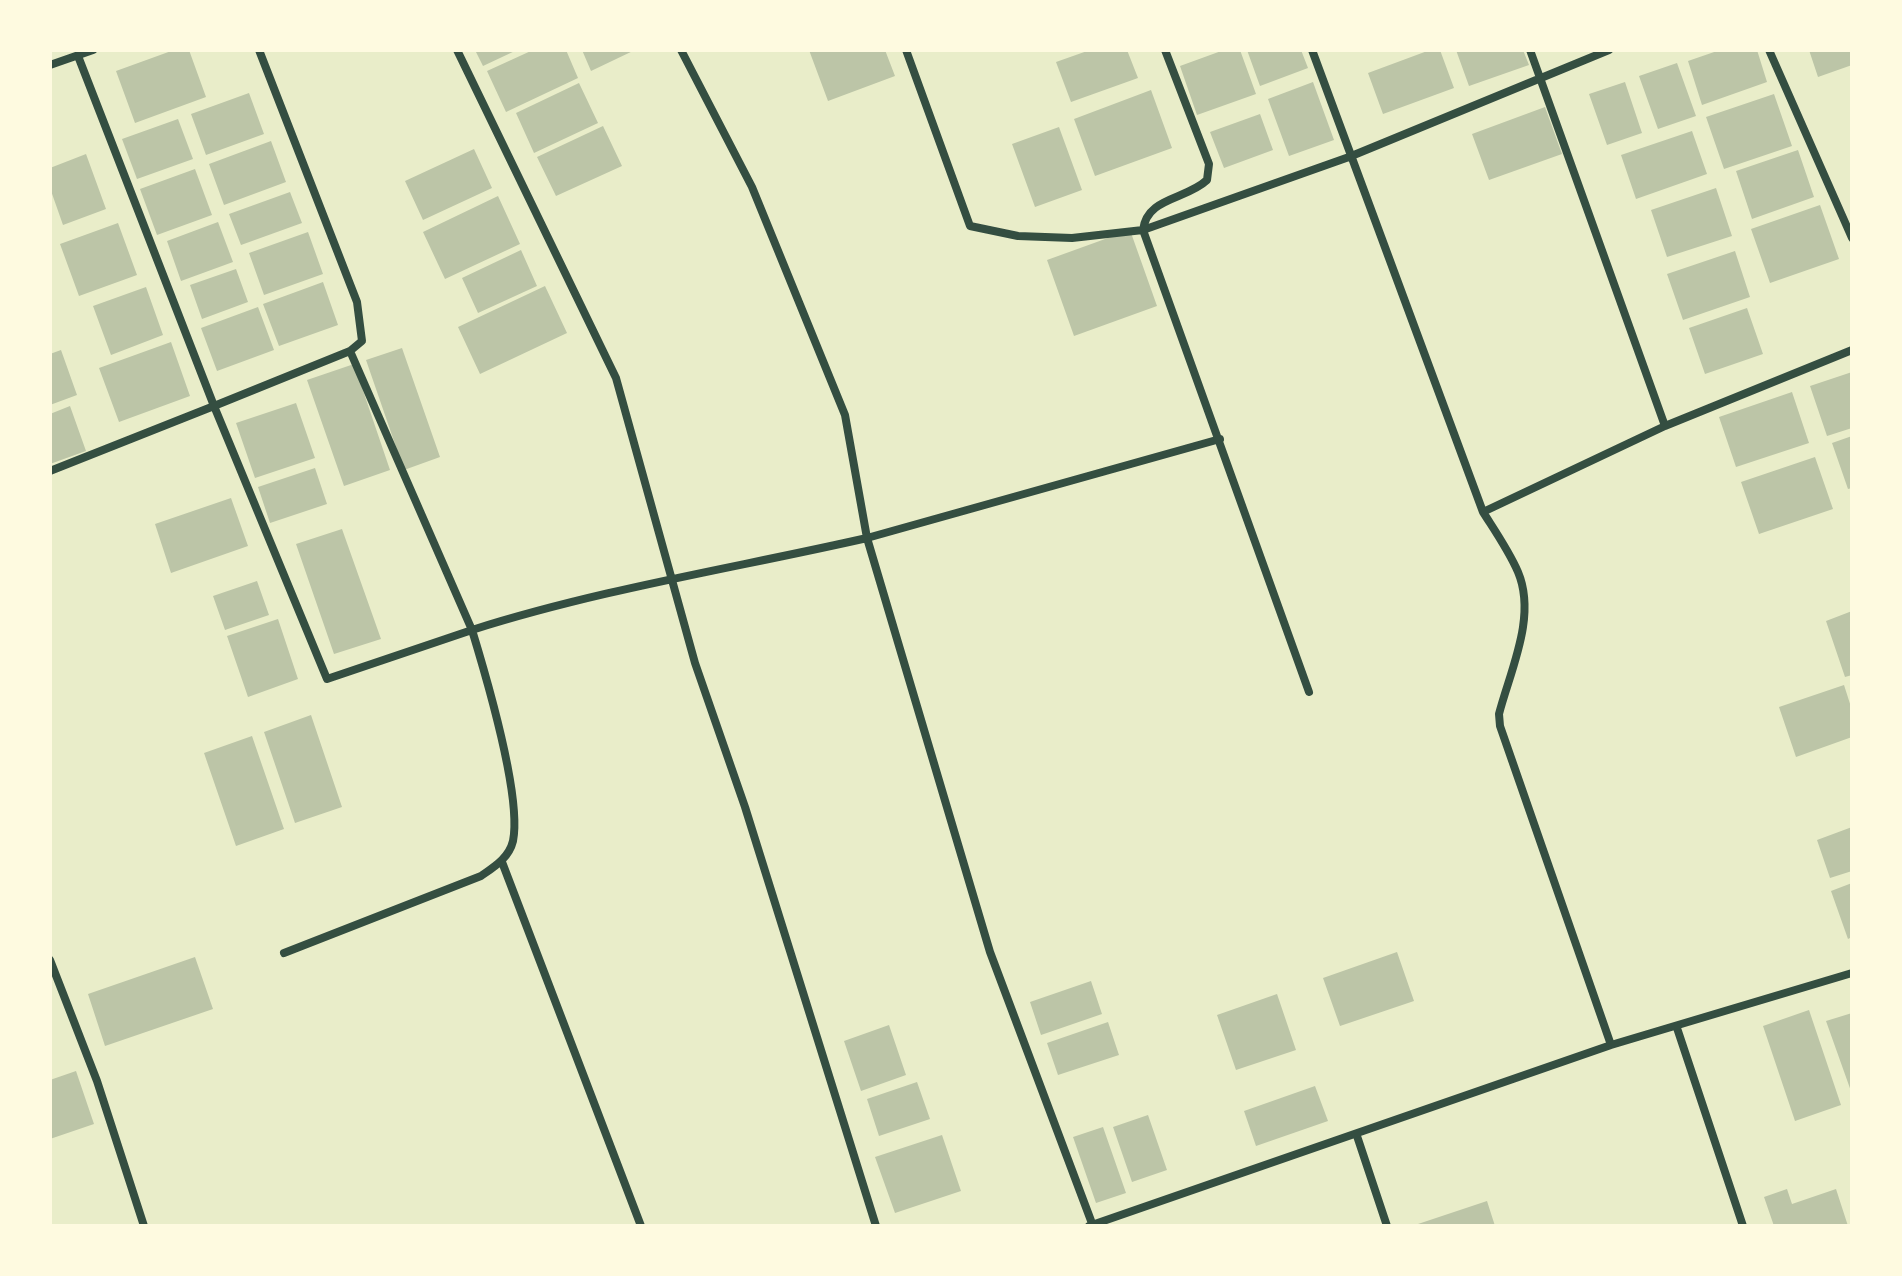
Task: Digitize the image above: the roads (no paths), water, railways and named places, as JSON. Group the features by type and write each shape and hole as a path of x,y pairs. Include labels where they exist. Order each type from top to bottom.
{"street":[{"path":"50,65 93,50"},
{"path":"50,471 350,351 362,341 357,302 259,50"},
{"path":"457,50 616,378 670,577 876,1226"},
{"path":"681,50 752,187 845,415 867,538 990,952 1091,1225 1357,1136 1611,1045 1677,1028 1852,973"},
{"path":"906,50 970,226 1018,236 1072,238 1143,230 1349,157 1609,50"},
{"path":"1165,50 1209,164 1207,180 1196,191 1152,207 1145,216 1143,230 1309,692"},
{"path":"1312,50 1349,157 1483,512 1519,574 1525,602 1520,639 1499,714 1500,726 1611,1045"},
{"path":"1530,50 1665,426"},
{"path":"1769,50 1852,238"},
{"path":"78,56 214,406 327,679 535,610 670,577 775,559 867,538 1220,439"},
{"path":"1483,512 1665,426 1852,350"},
{"path":"284,953 481,876 502,862 513,841 512,800 490,689 472,630 350,351"},
{"path":"502,862 641,1226"},
{"path":"50,960 97,1081 144,1226"},
{"path":"1677,1028 1743,1226"},
{"path":"1357,1136 1387,1226"}]}
